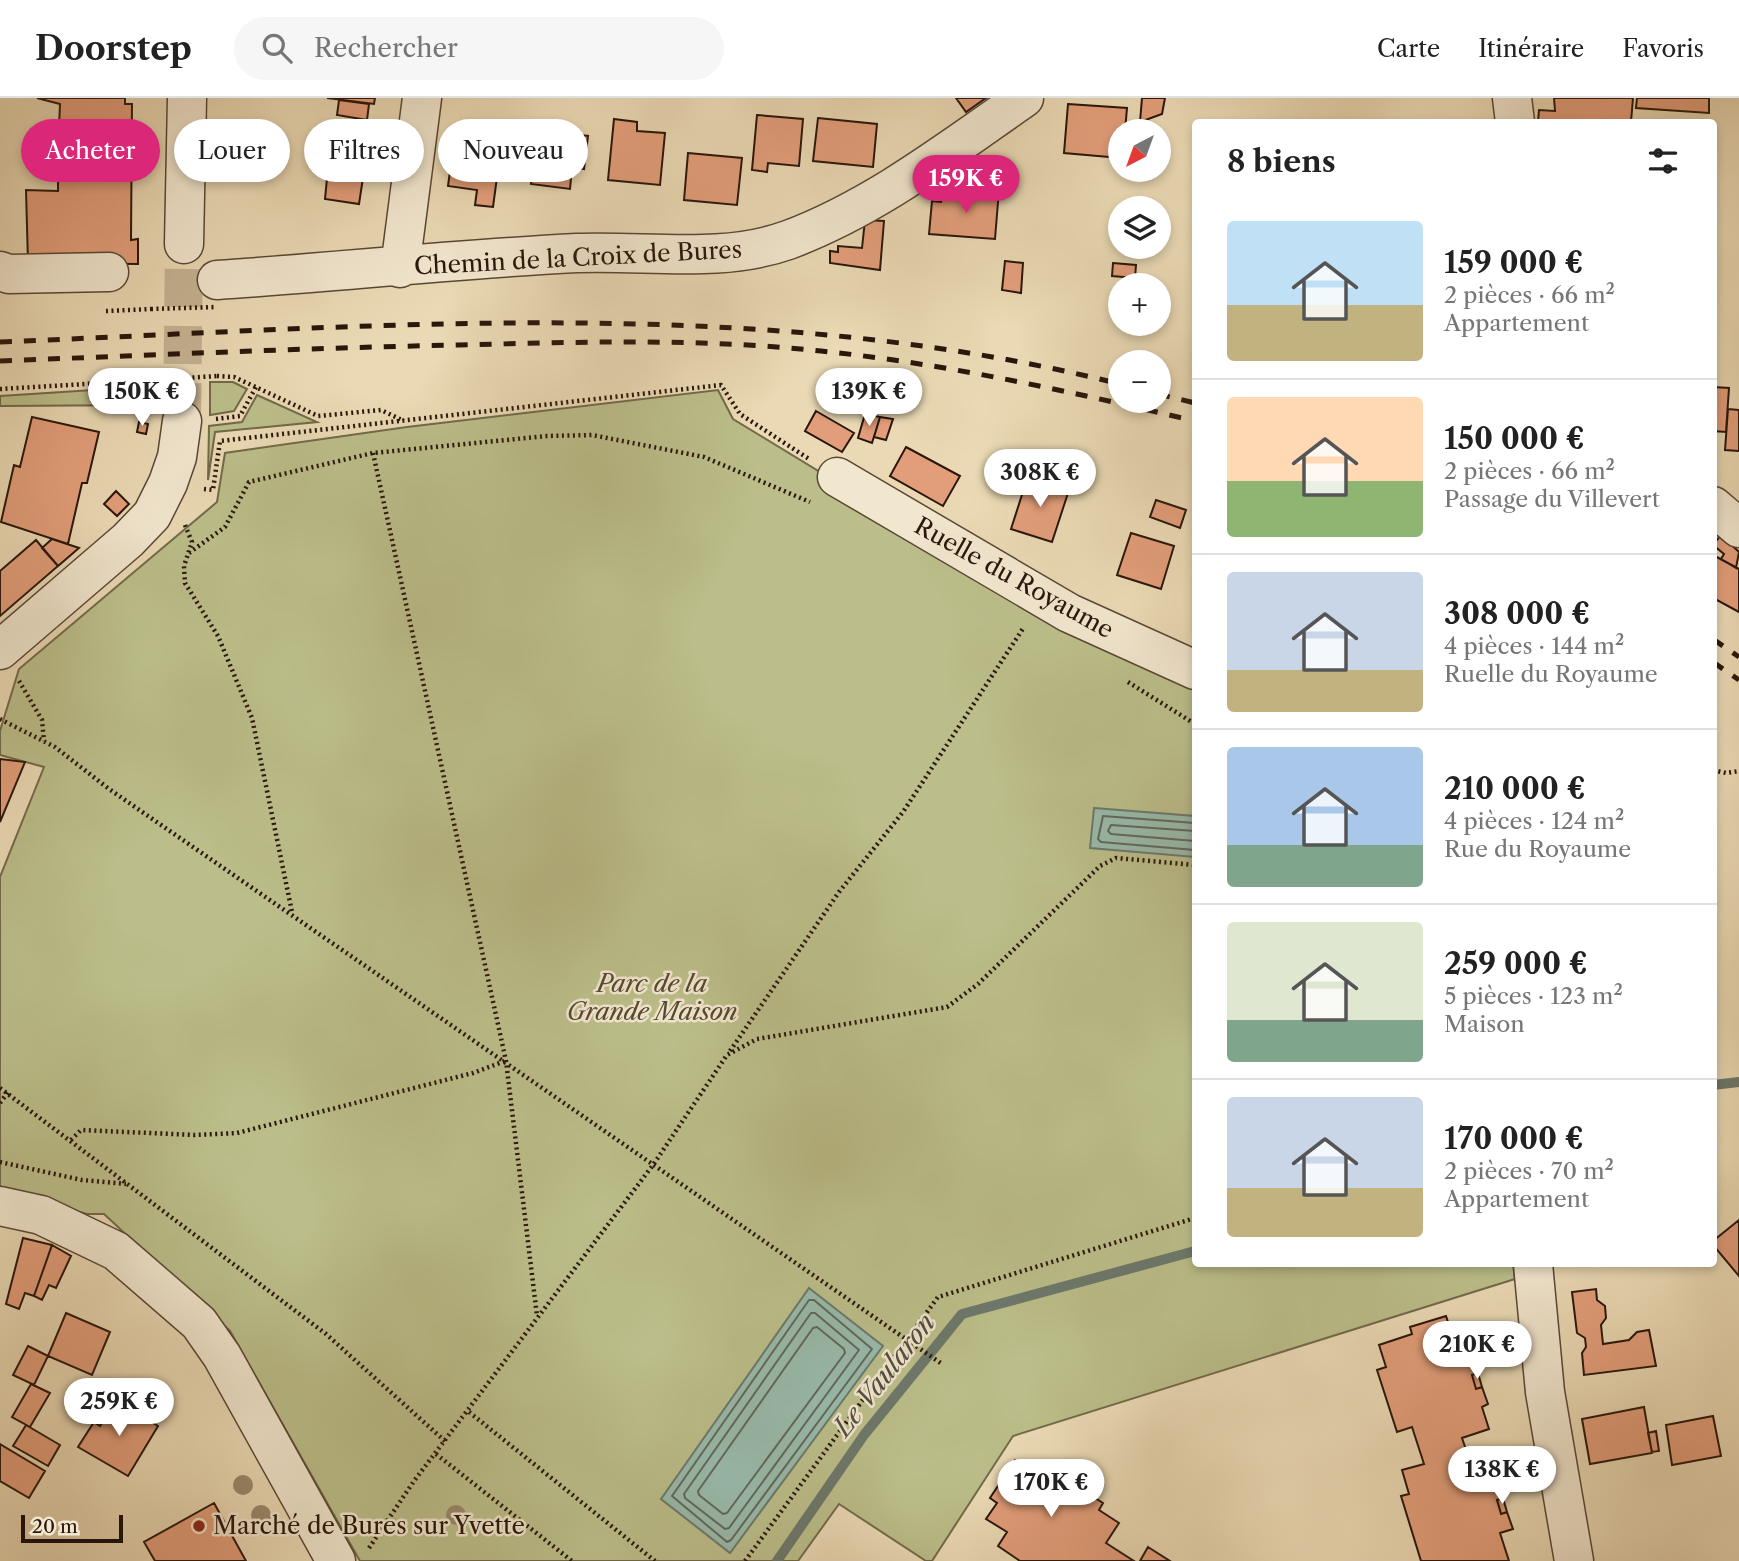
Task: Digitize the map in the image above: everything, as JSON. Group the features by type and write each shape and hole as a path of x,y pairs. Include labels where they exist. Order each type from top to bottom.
{"street":[{"path":"184,244 187,98"},
{"path":"400,268 422,98"},
{"name":"Chemin de la Croix de Bures","path":"216,293 400,268 578,253 735,252 787,240 901,183 1024,98"},
{"path":"1511,98 1514,119"},
{"path":"0,271 9,274 109,271"},
{"path":"8,664 152,515 195,420"},
{"name":"Ruelle du Royaume","path":"828,491 1069,613 1192,669"},
{"path":"1717,509 1739,528"},
{"path":"0,1206 41,1215 116,1251 199,1324 351,1558"},
{"path":"1533,1267 1545,1392 1574,1561"}],"path":[{"path":"151,309 216,293"},
{"path":"0,389 234,377 318,416 381,410 405,422"},
{"path":"196,488 213,490 220,441 721,385 740,414 828,491"},
{"path":"195,420 240,416 256,387"},
{"path":"189,552 225,527 249,482 373,453 547,436 592,435 704,457 828,491"},
{"path":"373,453 506,1061 537,1317"},
{"path":"181,517 191,533 184,566 184,583 218,636 251,718 292,913"},
{"path":"351,1558 374,1536 653,1165 839,892 903,812 1028,622"},
{"path":"8,664 42,720 44,741"},
{"path":"1122,679 1192,722"},
{"path":"0,719 44,741 942,1364"},
{"path":"1717,771 1739,771"},
{"path":"727,1055 757,1039 947,1007 978,984 1100,866 1116,858 1192,865"},
{"path":"71,1140 81,1130 194,1135 237,1133 447,1080 506,1061"},
{"path":"0,1088 326,1334 446,1441"},
{"path":"0,1103 8,1092"},
{"path":"0,1161 82,1180 129,1184"},
{"path":"745,1561 938,1297 1192,1219"},
{"path":"469,1412 654,1561"},
{"path":"436,1454 572,1561"}],"green space":[{"path":"210,382 233,382 247,389 234,411 210,415"},
{"path":"155,386 155,405 0,406 0,396"},
{"name":"Parc de la Grande Maison","path":"718,390 733,419 902,522 1192,681 1192,1267 1513,1267 1515,1279 1013,1436 932,1561 926,1561 839,1504 798,1561 360,1561 230,1331 104,1214 87,1214 0,1190 0,877 44,767 0,755 0,731 19,669 217,502 225,453 407,427"},
{"path":"257,395 317,422 215,432 208,480 209,426 242,422"}],"water":[{"path":"1094,808 1192,816 1192,857 1090,848"},
{"path":"809,1288 883,1346 730,1553 661,1499"}],"building":[{"path":"37,98 125,98 125,104 132,104 132,119 59,119 60,104"},
{"path":"327,98 375,98 374,104"},
{"path":"956,98 986,98 966,112"},
{"path":"1142,98 1165,98 1162,114 1140,119"},
{"path":"1554,98 1633,98 1631,119 1538,119 1539,110 1555,111"},
{"path":"1637,98 1709,98 1709,113 1636,108"},
{"path":"339,100 369,104 367,119 337,115"},
{"path":"1068,104 1127,108 1126,119 1108,119 1108,157 1064,153"},
{"path":"757,115 803,119 799,166 768,163 767,172 752,170"},
{"path":"818,118 877,124 873,167 813,161"},
{"path":"614,119 637,122 637,131 665,133 660,185 608,180"},
{"path":"688,153 742,158 737,205 684,200"},
{"path":"58,182 131,182 131,240 138,239 138,264 28,263 26,190 58,191"},
{"path":"327,182 362,182 359,204 325,199"},
{"path":"449,182 496,182 493,207 475,205 477,190 448,186"},
{"path":"531,182 571,182 570,189"},
{"path":"964,186 975,188 975,195 964,194"},
{"path":"975,188 999,190 995,239 929,234 932,201 941,202 942,193 975,195"},
{"path":"865,220 884,221 880,270 830,263 830,251 838,252 838,246 862,248"},
{"path":"1005,261 1023,263 1021,293 1002,290"},
{"path":"1113,263 1136,265 1135,273 1112,273"},
{"path":"1717,387 1729,388 1726,432 1717,431"},
{"path":"1728,409 1739,410 1739,451 1725,450"},
{"path":"816,411 854,433 842,452 805,431"},
{"path":"865,414 880,417 872,443 858,438"},
{"path":"32,417 99,432 87,483 82,483 68,544 1,522 14,465 20,467"},
{"path":"880,417 893,419 886,440 874,437"},
{"path":"139,422 148,424 146,434 137,432"},
{"path":"906,447 960,476 943,506 890,476"},
{"path":"1028,476 1069,490 1052,542 1011,529"},
{"path":"116,491 129,504 117,516 104,504"},
{"path":"1156,500 1186,510 1180,528 1150,517"},
{"path":"1131,533 1174,546 1161,589 1117,575"},
{"path":"1721,535 1739,552 1736,568 1721,559 1724,554 1717,548 1717,540"},
{"path":"52,539 79,548 58,566 42,548"},
{"path":"36,540 58,566 0,616 0,571"},
{"path":"1717,557 1739,569 1739,612 1717,600"},
{"path":"0,759 25,762 0,822"},
{"path":"1739,1220 1739,1276 1717,1250 1717,1238"},
{"path":"23,1238 52,1245 34,1296 25,1293 19,1309 6,1304"},
{"path":"52,1245 71,1256 56,1288 49,1285 42,1300 34,1296"},
{"path":"1596,1289 1597,1300 1605,1306 1606,1318 1601,1325 1603,1344 1629,1340 1637,1332 1649,1330 1656,1366 1584,1375 1582,1353 1586,1347 1585,1338 1577,1333 1572,1292"},
{"path":"66,1313 110,1332 92,1375 48,1356"},
{"path":"1446,1316 1456,1346 1468,1342 1478,1373 1472,1375 1476,1389 1482,1387 1488,1404 1482,1407 1489,1429 1462,1438 1474,1473 1493,1467 1503,1498 1497,1500 1501,1514 1507,1512 1513,1529 1500,1533 1509,1561 1421,1561 1401,1496 1409,1494 1402,1470 1424,1464 1412,1427 1397,1432 1377,1370 1386,1367 1379,1345 1412,1334 1410,1327"},
{"path":"28,1346 48,1356 34,1385 13,1375"},
{"path":"1478,1373 1482,1387 1476,1389 1472,1375"},
{"path":"31,1384 50,1393 30,1427 12,1417"},
{"path":"116,1400 158,1426 128,1476 78,1447 94,1422 100,1426"},
{"path":"1644,1407 1652,1453 1590,1464 1582,1419"},
{"path":"1713,1416 1721,1456 1672,1465 1666,1425"},
{"path":"26,1425 60,1445 48,1466 13,1446"},
{"path":"1656,1431 1659,1451 1652,1452 1648,1433"},
{"path":"0,1444 45,1471 29,1498 0,1481"},
{"path":"1015,1460 1042,1477 1048,1468 1103,1503 1099,1510 1119,1523 1106,1543 1134,1561 1020,1561 998,1546 1007,1532 986,1519 997,1503 990,1498"},
{"path":"1503,1498 1507,1512 1501,1514 1497,1500"},
{"name":"Marché de Bures sur Yvette","path":"214,1503 246,1561 155,1561 144,1542"},
{"path":"1148,1547 1170,1561 1140,1561"}],"waterway":[{"name":"Le Vaularon","path":"1717,1085 1739,1082"},
{"name":"Le Vaularon","path":"777,1561 864,1435 962,1314 1192,1252"}],"tunnel":[{"path":"182,421 184,244"}],"railway":[{"path":"0,342 422,324 703,326 843,337 982,355 1108,381"},
{"path":"0,361 504,344 731,344 821,351 916,363 1192,420"},
{"path":"1171,397 1192,402"},
{"path":"1717,642 1739,657"},
{"path":"1717,665 1739,680"}],"place":[{"name":"Marché de Bures sur Yvette","path":"199,1526"}]}
